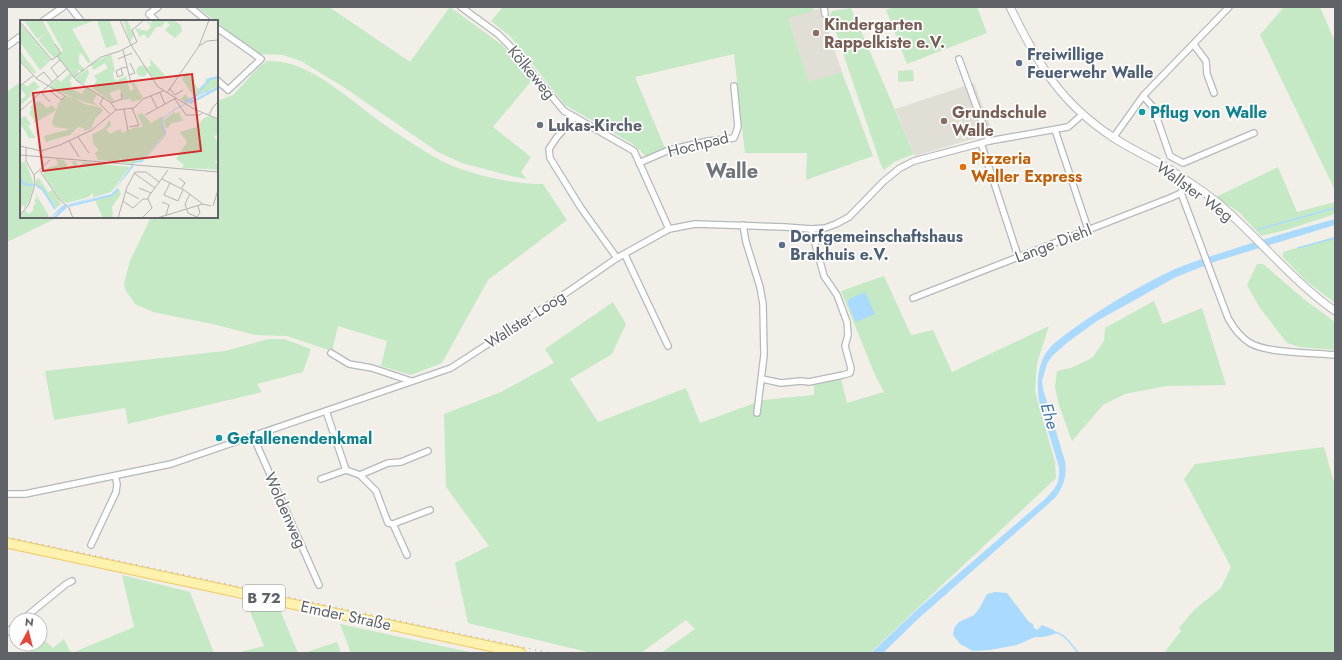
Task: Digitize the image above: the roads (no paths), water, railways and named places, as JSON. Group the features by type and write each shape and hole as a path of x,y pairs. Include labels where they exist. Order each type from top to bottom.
{"main road":[{"name":"Emder Straße","path":"7,543 521,653"}],"street":[{"path":"44,20 63,7"},
{"path":"70,7 80,20"},
{"path":"155,20 149,14 158,7"},
{"path":"190,7 207,20"},
{"name":"Kölkeweg","path":"461,7 498,34 509,45 564,111 634,151 669,229"},
{"path":"824,7 825,14"},
{"name":"Wallster Weg","path":"1010,7 1028,43 1050,79 1060,92 1082,114 1113,138 1160,164 1216,202 1251,234 1269,254 1300,283 1335,311"},
{"path":"1113,138 1143,96 1194,45 1229,7"},
{"path":"218,29 261,59 228,90 218,81"},
{"path":"7,46 20,37"},
{"path":"1194,45 1206,61 1207,74 1214,93"},
{"path":"959,59 989,141"},
{"name":"Hochpad","path":"639,163 669,150 708,140 734,138 738,127 734,86"},
{"path":"1143,96 1153,107 1170,156 1183,163 1254,133"},
{"name":"Wallster Loog","path":"7,494 26,494 171,464 451,368 556,300 617,258 625,255 669,229 695,224 811,229 825,228 848,217 881,183 900,168 914,161 989,141 1068,127 1082,114"},
{"path":"576,117 557,137 549,149 550,158 581,208 617,258"},
{"path":"1055,130 1088,229"},
{"path":"981,143 1018,256"},
{"path":"1187,181 1181,193 1228,318 1233,327 1251,344 1270,350 1335,355"},
{"name":"Lange Diehl","path":"913,298 1181,193"},
{"path":"743,225 746,242 760,287 763,304 764,355 762,379 756,413"},
{"path":"762,379 781,383 800,381 809,382 850,373 851,368 845,346 848,334 847,322 837,295 824,276 811,229"},
{"path":"625,255 668,346"},
{"path":"331,353 349,364 372,368 411,381"},
{"path":"326,411 346,470"},
{"name":"Woldenweg","path":"253,436 319,585"},
{"path":"360,475 388,463 401,462 428,451"},
{"path":"321,479 346,470 360,475 376,492 388,523 393,524 430,510"},
{"path":"92,545 116,492 117,484 115,476"},
{"path":"393,524 407,555"},
{"path":"32,612 66,584 72,581"}],"water":[{"name":"Ehe","path":"1335,219 1335,225 1217,261 1176,277 1097,321 1068,342 1052,356 1047,364 1042,381 1043,389 1065,461 1065,476 1063,485 1058,494 919,618 883,653 871,653 920,607 1045,499 1055,488 1059,477 1059,467 1039,401 1038,384 1040,367 1044,356 1056,342 1065,334 1115,301 1175,269 1254,242"},
{"path":"865,292 875,314 856,322 848,304 849,299"},
{"path":"995,592 1007,593 1029,622 1033,624 1034,628 1037,630 1042,625 1055,631 1055,634 1035,637 1017,645 990,650 973,651 960,644 953,635 954,628 959,622 974,615 987,594"}],"waterway":[{"path":"1259,229 1335,208"},
{"path":"1298,248 1335,238"},
{"path":"1055,632 1066,638 1078,653"}],"railway":[{"path":"7,537 550,653"}],"place":[{"name":"Kindergarten Rappelkiste e.V.","path":"816,33"},
{"name":"Freiwillige Feuerwehr Walle","path":"1019,63"},
{"name":"Pflug von Walle","path":"1142,112"},
{"name":"Grundschule Walle","path":"944,121"},
{"name":"Lukas-Kirche","path":"540,125"},
{"name":"Pizzeria Waller Express","path":"963,167"},
{"name":"Dorfgemeinschaftshaus Brakhuis e.V.","path":"782,245"},
{"name":"Gefallenendenkmal","path":"219,438"}],"district":[{"name":"Walle","path":"732,171"}]}
